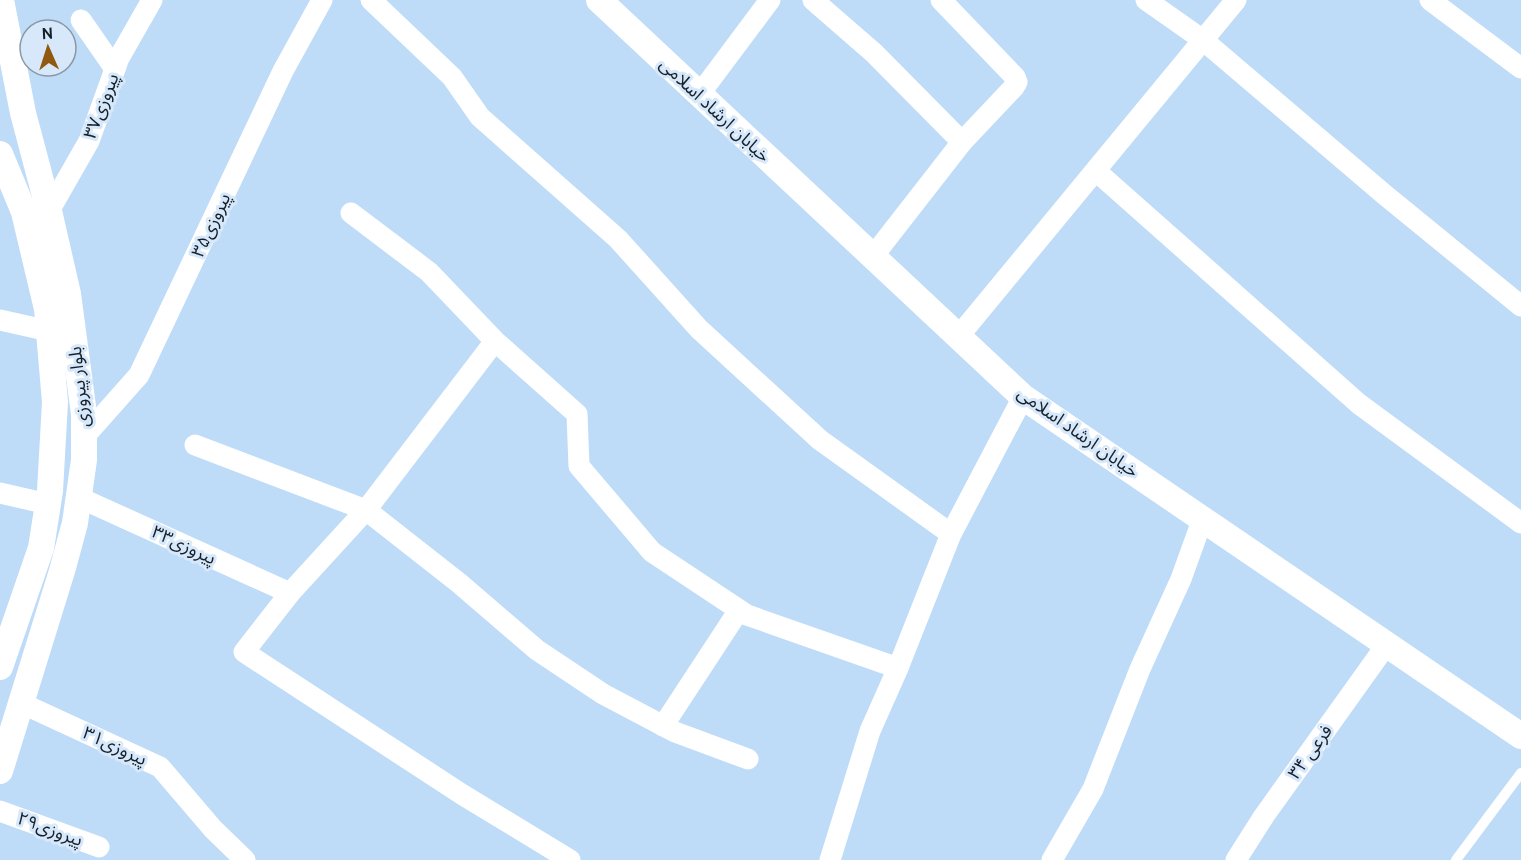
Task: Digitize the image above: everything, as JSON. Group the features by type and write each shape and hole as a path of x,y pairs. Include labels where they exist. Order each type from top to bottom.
{"street":[{"name":"بلوار پیروزی","path":"0,771 63,571 75,523 84,460 84,414 68,294 49,211 22,113 1,0"},
{"name":"پیروزی۳۷","path":"49,211 89,141 119,58 152,0"},
{"name":"پیروزی۳۵","path":"84,437 139,375 283,71 322,0"},
{"path":"371,0 452,77 480,117 618,239 699,329 820,440 951,534"},
{"name":"خیابان ارشاد اسلامی","path":"599,0 874,255 1023,397 1521,736"},
{"path":"699,95 770,0"},
{"path":"813,0 874,53 962,141"},
{"path":"874,255 962,141 1017,82 1015,76 941,0"},
{"path":"1146,0 1203,40 1385,195 1521,306"},
{"path":"958,337 1236,0"},
{"path":"1430,0 1521,68"},
{"path":"81,20 115,69"},
{"name":"بلوار پیروزی","path":"0,154 24,212 47,309 55,402 48,504 40,548 0,667"},
{"path":"1096,171 1359,404 1521,523"},
{"path":"351,213 429,272 495,340 577,414 579,466 652,552 747,615 898,668"},
{"path":"0,320 49,332"},
{"path":"495,340 366,510 290,594 244,652 463,795 570,860"},
{"path":"830,860 870,730 898,668 951,534 1023,397"},
{"path":"195,445 366,510 459,583 537,650 603,694 663,726 748,759"},
{"path":"0,493 48,504"},
{"name":"پیروزی۳۳","path":"78,497 290,594"},
{"path":"1052,860 1093,789 1140,669 1181,579 1203,518"},
{"path":"663,726 739,610"},
{"name":"فرعی ۳۴","path":"1236,860 1264,816 1387,644"},
{"name":"پیروزی۳۱","path":"21,703 160,766 213,830 245,860"},
{"name":"پیروزی۲۹","path":"0,811 99,846"}],"lane":[{"path":"1456,860 1521,773"}]}
